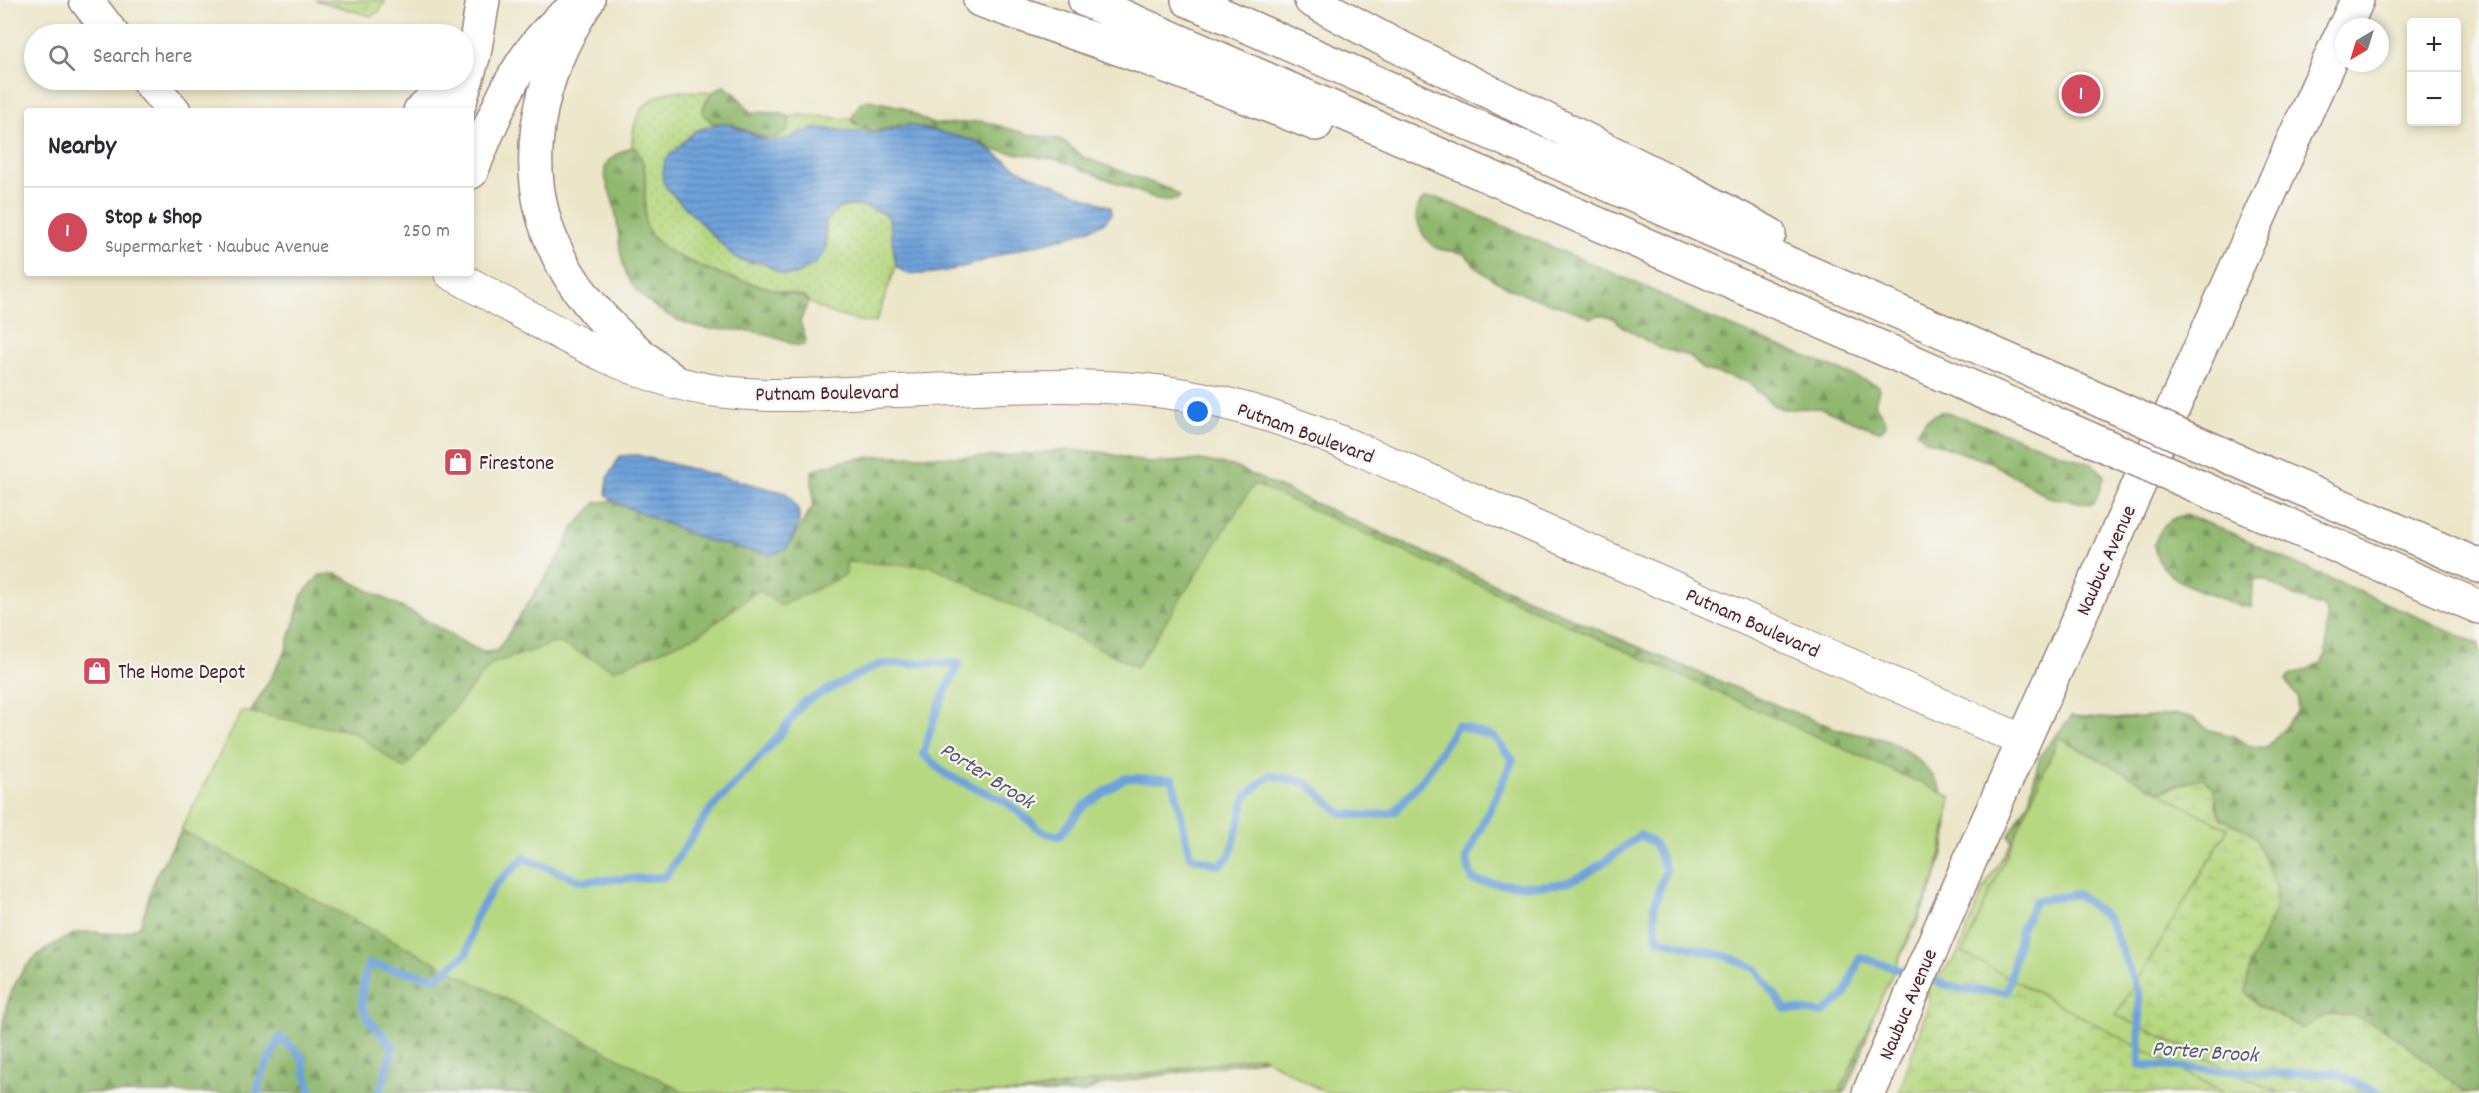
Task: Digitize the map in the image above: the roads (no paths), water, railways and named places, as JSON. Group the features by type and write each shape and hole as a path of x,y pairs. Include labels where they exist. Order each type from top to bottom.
{"main road":[{"path":"86,0 104,24"},
{"path":"474,39 483,0"},
{"path":"474,165 499,105 524,60 549,30 587,0"},
{"path":"587,0 557,54 544,92 537,136 535,175 542,219 560,261 586,300 639,354 675,382"},
{"path":"980,0 1146,58 1324,127 1357,134 1397,136"},
{"path":"1085,0 2479,607"},
{"path":"1188,0 2479,566"},
{"path":"1311,0 1381,38 1756,227 1794,250 1829,281"},
{"name":"Naubuc Avenue","path":"2349,18 2357,0"},
{"name":"Naubuc Avenue","path":"1869,1093 1928,955 2335,48"},
{"path":"156,90 171,108"},
{"path":"423,108 442,90"},
{"path":"458,108 462,90"}],"street":[{"name":"Putnam Boulevard","path":"456,276 644,373 716,391 750,394 1072,386 1130,388 1185,395 1242,407 1356,448 2024,741"}],"water":[{"path":"717,124 728,124 768,141 788,139 801,132 818,128 874,133 909,125 976,141 1023,172 1111,207 1112,213 1103,223 1064,238 956,269 912,274 905,273 896,266 889,218 866,207 847,206 832,213 827,221 824,253 815,264 795,275 784,275 763,263 742,261 733,256 667,189 662,179 665,160 695,131"},
{"path":"637,455 786,493 799,514 795,533 786,549 769,555 705,540 613,501 606,494 608,477 620,456"}],"waterway":[{"name":"Porter Brook","path":"380,1093 393,1046 374,1026 364,1010 362,992 368,964 437,978 467,953 474,920 495,885 524,858 581,881 665,877 710,810 774,742 804,702 880,664 959,663 937,710 923,754 947,775 1005,801 1043,832 1059,836 1084,806 1125,778 1173,779 1190,856 1219,865 1230,856 1246,796 1270,775 1307,783 1341,813 1368,816 1394,812 1424,778 1457,725 1494,737 1513,760 1466,859 1473,881 1525,886 1568,882 1601,864 1640,835 1654,843 1666,869 1654,906 1657,939 1729,957 1756,969 1785,1009 1824,1013 1845,995 1860,957 1913,974"},
{"name":"Porter Brook","path":"1928,979 1959,989 2007,992 2021,929 2035,901 2077,894 2109,919 2139,993 2140,1065 2282,1074 2335,1073 2379,1093"},
{"name":"Porter Brook","path":"258,1093 259,1081 280,1037 302,1057 311,1093"}],"place":[{"name":"Stop & Shop","path":"2081,94"},
{"name":"Firestone","path":"458,462"},
{"name":"The Home Depot","path":"97,671"}]}
